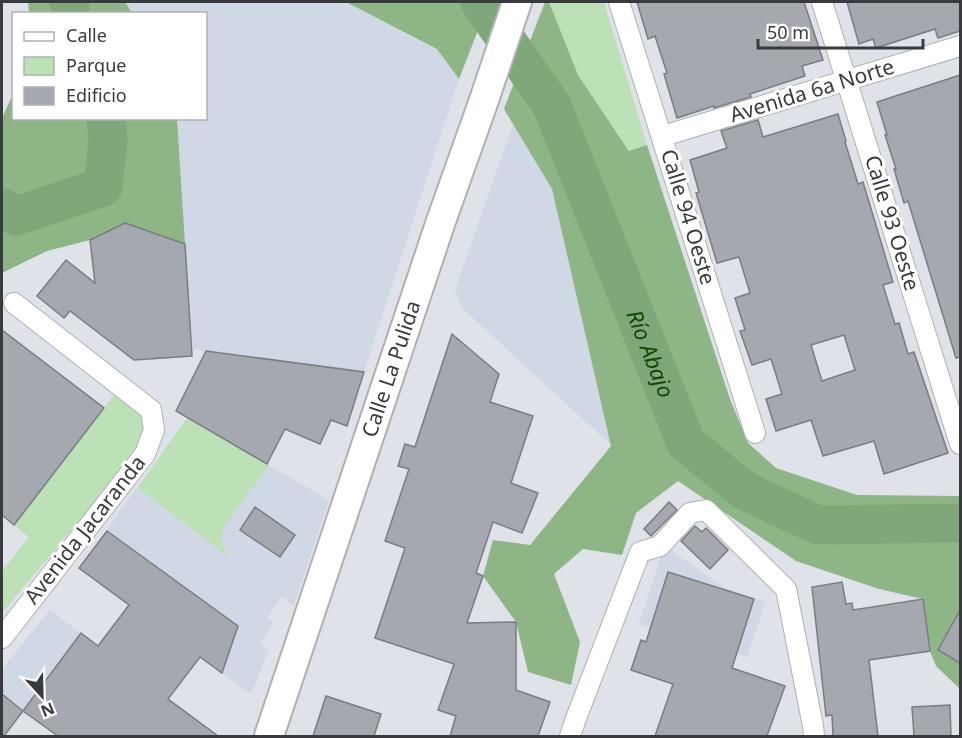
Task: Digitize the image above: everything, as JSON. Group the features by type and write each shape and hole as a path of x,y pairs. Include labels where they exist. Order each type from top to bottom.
{"main road":[{"name":"Calle La Pulida","path":"269,736 440,224 517,2"}],"street":[{"name":"Calle 94 Oeste","path":"619,2 755,433"},
{"name":"Calle 93 Oeste","path":"822,2 960,444"},
{"name":"Avenida 6a Norte","path":"663,136 960,46"},
{"name":"Avenida Jacaranda","path":"2,638 145,454 154,430 151,410 14,303"},
{"path":"570,736 640,552 660,546 690,513 706,510 786,589 814,736"}],"shaded area":[{"path":"125,2 346,2 437,49 459,79 364,372 191,349 177,120 207,120 207,12 131,12"},
{"path":"513,124 552,189 612,446 462,308 455,290"},
{"path":"187,418 329,500 294,606 282,597 267,618 273,623 261,643 269,650 251,694 79,568"},
{"path":"665,550 672,551 725,588 766,602 747,657 639,624 662,553"},
{"path":"50,610 218,736 58,736 2,694 2,669"}],"green space":[{"path":"28,2 125,2 131,12 29,12"},
{"path":"346,2 489,2 459,79 437,49"},
{"path":"545,2 549,2 578,75 629,151 647,145 730,399 748,443 776,468 857,495 960,496 960,689 936,666 930,651 923,599 879,589 796,561 678,481 636,513 622,555 583,549 554,574 580,642 571,685 528,672 516,622 483,576 493,540 530,545 611,446 552,189 504,109"},
{"path":"549,2 604,2 647,145 630,151 578,75"},
{"path":"12,96 12,120 177,120 185,244 125,223 90,240 47,251 2,272 2,118"},
{"path":"115,394 143,416 143,431 135,454 2,613 2,571 29,537 14,525"},
{"path":"187,418 269,465 224,527 222,543 230,558 138,488"}],"building":[{"path":"637,2 804,2 823,60 802,66 805,76 750,94 751,97 677,118 664,74 667,73 655,36 648,39"},
{"path":"847,2 960,2 960,31 938,38 935,29 876,48 873,39 859,44"},
{"path":"960,75 960,357 956,358 908,201 904,203 877,102"},
{"path":"838,114 858,184 863,182 893,282 883,285 895,324 899,323 908,354 914,352 948,453 884,474 874,441 823,456 811,420 776,431 766,399 782,394 771,359 752,365 740,331 745,330 735,298 750,293 739,257 717,263 696,193 699,192 690,160 727,148 721,131 758,120 763,137","holes":["844,335 855,370 822,381 811,345"]},
{"path":"125,223 185,244 192,356 134,360 70,311 64,318 37,296 66,260 95,283 90,240"},
{"path":"2,330 104,408 14,525 2,515"},
{"path":"452,334 499,374 490,402 533,416 511,483 538,493 522,533 493,522 476,573 483,576 467,623 516,622 516,690 550,702 538,736 450,736 456,716 438,710 454,664 375,638 405,548 385,541 409,469 398,466 405,444 415,447"},
{"path":"206,351 364,372 347,426 331,420 320,444 285,429 267,464 176,411"},
{"path":"669,502 677,510 651,536 644,529"},
{"path":"255,507 295,535 280,557 240,530"},
{"path":"695,526 702,532 706,528 728,550 710,569 681,541"},
{"path":"107,531 238,626 222,673 200,657 168,699 218,736 58,736 23,711 81,633 98,646 129,605 79,568"},
{"path":"668,572 754,599 732,668 785,686 767,736 655,736 673,684 631,670 641,640 646,642"},
{"path":"842,582 846,604 852,603 853,610 923,599 930,651 869,660 878,736 833,736 832,715 826,716 812,587"},
{"path":"960,610 960,663 938,650"},
{"path":"2,694 23,711 4,736 2,736"},
{"path":"326,696 381,714 374,736 313,736"},
{"path":"950,705 951,736 914,736 912,707"}],"waterway":[{"name":"Río Abajo","path":"69,2 71,12"},
{"name":"Río Abajo","path":"480,2 552,106 686,443 745,491 818,525 960,523"},
{"name":"Río Abajo","path":"2,208 16,216 103,187 108,140 106,120"}]}
